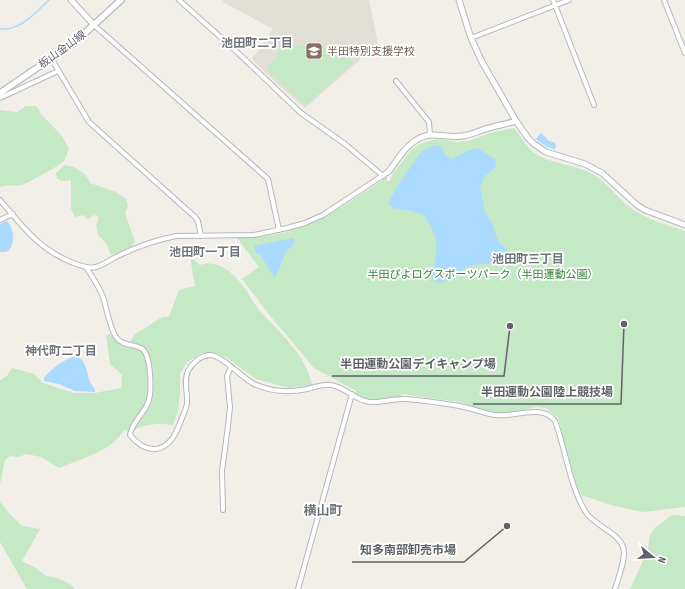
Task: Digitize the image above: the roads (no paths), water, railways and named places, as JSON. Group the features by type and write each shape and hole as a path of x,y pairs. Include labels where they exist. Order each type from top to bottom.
{"main road":[{"name":"板山金山線","path":"0,93 74,42 94,26 121,0"}],"street":[{"path":"70,0 94,26 268,179 279,230"},
{"path":"179,0 236,51 301,113 345,144 383,176"},
{"path":"459,0 471,38 482,62 516,122 534,144 546,152 592,167 602,173 641,208 652,214 685,225"},
{"path":"553,0 594,105"},
{"path":"471,38 568,0"},
{"path":"664,0 685,53"},
{"path":"51,58 89,122 195,216 198,221 200,236"},
{"path":"0,98 58,71"},
{"path":"396,81 429,122 430,134"},
{"path":"0,200 36,241 48,250 65,260 86,267 97,266 130,251 165,238 254,235 305,223 318,218 383,176 411,144 418,139 430,134 461,137 490,127 516,122"},
{"path":"0,220 12,214"},
{"path":"86,267 103,296 116,337 124,343 143,349 146,354 149,367 150,395 148,406 136,421 130,435 144,447 155,449 166,444 177,432 186,406 185,384 187,374 196,361 204,356 212,355 252,383 270,390 294,392 328,385 345,390 368,402 403,399 458,406 494,415 506,416 538,411 548,414 556,423 573,483 585,511 592,521 618,539 623,547 624,557 616,589"},
{"path":"223,510 222,471 229,420 230,407 228,376 231,367"},
{"path":"298,589 352,394"}],"water":[{"path":"541,133 549,141 555,143 555,150 536,139"},
{"path":"435,145 442,147 445,155 452,159 467,151 477,148 496,160 495,168 486,175 480,186 485,213 492,222 500,244 504,246 512,257 511,261 501,265 479,264 469,266 464,268 458,275 446,282 435,282 431,276 437,251 433,231 424,215 412,211 392,208 388,203 398,185 422,151"},
{"path":"7,221 13,232 13,240 8,251 0,252 0,224"},
{"path":"293,238 295,241 285,254 275,278 259,253 256,253 254,246"},
{"path":"76,356 85,364 89,380 95,392 75,391 59,384 44,381 44,378 50,371 67,359"}],"waterway":[{"path":"0,29 15,27 28,20 49,0"}],"place":[{"name":"半田特別支援学校","path":"314,51"},
{"name":"半田運動公園陸上競技場","path":"624,324"},
{"name":"半田運動公園デイキャンプ場","path":"510,326"},
{"name":"知多南部卸売市場","path":"507,526"}],"district":[{"name":"池田町二丁目","path":"257,43"},
{"name":"池田町一丁目","path":"205,252"},
{"name":"池田町三丁目","path":"528,259"},
{"name":"神代町二丁目","path":"61,351"},
{"name":"横山町","path":"323,510"}],"park label":[{"name":"半田ぴよログスポーツパーク（半田運動公園）","path":"483,274"}]}
